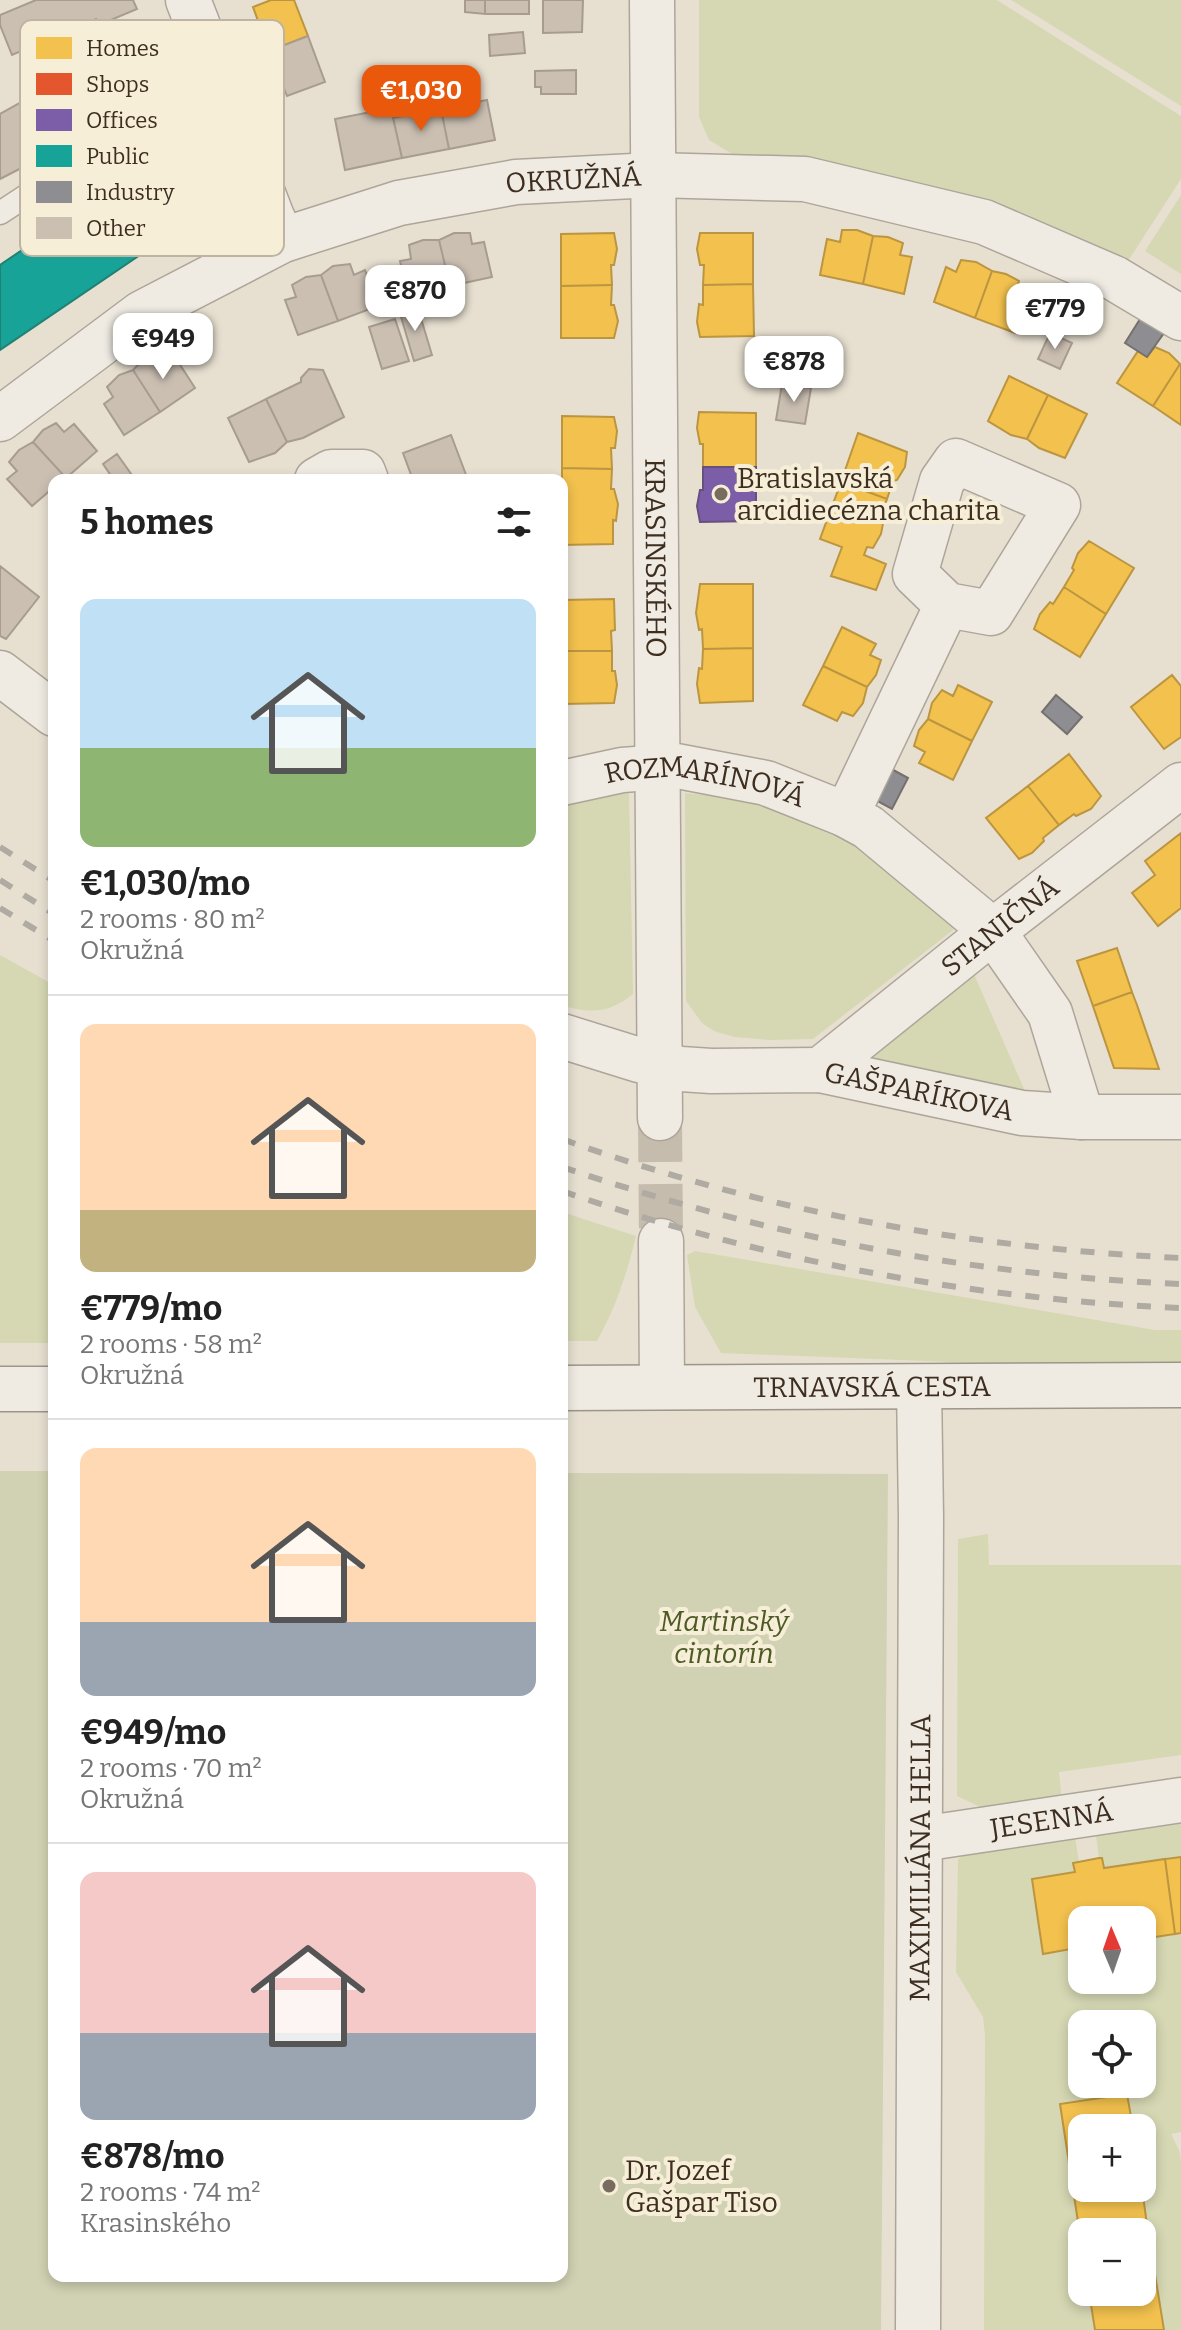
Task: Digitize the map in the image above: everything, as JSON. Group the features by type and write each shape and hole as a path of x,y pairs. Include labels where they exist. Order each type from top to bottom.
{"street":[{"path":"188,0 196,20"},
{"name":"KRASINSKÉHO","path":"652,0 660,1118"},
{"name":"OKRUŽNÁ","path":"284,240 399,203 516,182 653,175 805,179 984,222 1114,278 1181,318"},
{"name":"OKRUŽNÁ","path":"0,419 142,313 252,256"},
{"path":"328,474 364,474"},
{"name":"ROZMARÍNOVÁ","path":"844,814 947,605"},
{"path":"0,673 48,709"},
{"name":"ROZMARÍNOVÁ","path":"568,782 622,770 677,766 766,783 844,814 868,827 993,931 1050,1013 1082,1117"},
{"name":"STANIČNÁ","path":"820,1070 1181,785"},
{"name":"GAŠPARÍKOVA","path":"568,1038 639,1060 681,1069 820,1070 1022,1113 1082,1117 1181,1117"},
{"path":"661,1241 662,1387"},
{"name":"TRNAVSKÁ CESTA","path":"568,1388 1181,1385"},
{"name":"MAXIMILIÁNA HELLA","path":"918,2330 921,1839 919,1387"},
{"path":"0,1389 48,1389"},
{"name":"JESENNÁ","path":"921,1839 1181,1800"}],"lane":[{"path":"0,213 20,200"}],"green space":[{"path":"699,0 997,0 1181,116 1181,179 1128,261 1049,227 942,188 833,162 732,154 709,140 699,117"},
{"path":"1011,0 1181,0 1181,106"},
{"path":"1181,195 1181,274 1145,251"},
{"path":"629,792 633,994 616,1005 599,1010 568,1007 568,802"},
{"path":"685,793 737,798 785,811 853,842 957,927 813,1039 770,1040 734,1037 714,1031 702,1023 686,1001"},
{"path":"0,955 48,982 48,1343 0,1343"},
{"path":"974,974 1028,1098 860,1063"},
{"path":"568,1214 636,1236 620,1290 597,1341 568,1341"},
{"path":"695,1251 1155,1330 1181,1330 1181,1363 977,1363 721,1353 695,1307 687,1255"},
{"name":"Martinský cintorín","path":"0,1471 48,1471 48,2282 568,2282 568,1473 888,1474 881,2330 0,2330"},
{"path":"988,1534 989,1565 1181,1565 1181,1755 1059,1772 1062,1801 989,1811 957,1796 958,1539"},
{"path":"1181,1816 1181,1857 1104,1868 1099,1858 1095,1828"},
{"path":"1074,1831 1079,1862 1073,1863 1075,1872 1032,1879 1043,1953 1068,1950 1068,1994 1156,1994 1156,1937 1181,1933 1181,2132 1171,2134 1181,2161 1181,2330 984,2330 985,2035 983,2017 956,1972 958,1859 982,1846"}],"building: Homes":[{"path":"271,0 294,0 308,36 284,45 284,20 258,20 253,7"},
{"path":"842,230 857,230 873,236 863,284 820,275 827,239 840,242"},
{"path":"614,233 617,249 614,265 611,265 612,285 561,286 561,234"},
{"path":"700,233 753,233 753,284 703,285 704,265 700,265 697,249"},
{"path":"873,236 888,237 903,243 900,255 912,257 904,294 863,284"},
{"path":"961,260 976,262 992,271 975,318 934,302 946,267 956,272"},
{"path":"992,271 1019,281 1015,293 1028,297 1015,333 975,318"},
{"path":"753,284 754,336 700,337 697,322 699,304 703,305 703,285"},
{"path":"612,285 611,305 614,305 618,321 614,338 561,338 561,286"},
{"path":"1155,347 1169,353 1180,364 1153,406 1117,383 1138,351 1147,357"},
{"path":"1181,365 1181,425 1153,406"},
{"path":"1009,376 1048,395 1027,439 1011,435 988,421"},
{"path":"1048,395 1087,414 1065,458 1039,448 1027,439"},
{"path":"699,412 756,413 756,467 703,467 703,444 700,444 697,428"},
{"path":"562,416 614,417 617,431 615,448 611,448 612,469 562,468"},
{"path":"858,433 907,452 905,467 893,481 887,499 841,482"},
{"path":"562,468 612,469 611,489 614,489 618,504 616,521 613,520 613,544 568,545 568,474 562,474"},
{"path":"841,482 887,499 880,518 884,518 881,534 873,548 867,547 864,555 886,564 876,590 831,576 842,547 820,539"},
{"path":"1089,541 1134,568 1106,614 1064,587 1074,570 1072,568 1078,553"},
{"path":"700,584 753,584 753,648 703,649 702,629 699,630 696,613"},
{"path":"1064,587 1106,614 1080,657 1034,629 1040,614 1050,602 1053,604"},
{"path":"614,599 612,651 568,651 568,600"},
{"path":"842,627 876,644 870,655 881,660 876,675 867,687 823,666"},
{"path":"753,648 753,701 700,703 697,684 703,649"},
{"path":"568,651 612,651 612,671 615,671 617,685 614,703 568,704"},
{"path":"823,666 867,687 863,703 853,716 842,712 837,721 803,705"},
{"path":"1172,675 1181,686 1181,737 1164,749 1131,707"},
{"path":"958,685 992,702 972,741 928,719 932,703 942,690 953,696"},
{"path":"928,719 972,741 953,780 919,763 925,752 914,746 919,730"},
{"path":"1069,754 1101,796 1091,809 1076,816 1074,814 1059,825 1028,786"},
{"path":"1028,786 1059,825 1043,838 1044,841 1032,853 1019,859 986,818"},
{"path":"1181,833 1181,908 1158,926 1132,893 1155,875 1145,861"},
{"path":"1117,948 1132,992 1093,1006 1077,961"},
{"path":"1132,992 1159,1069 1114,1068 1093,1006"},
{"path":"1181,1857 1181,1933 1175,1934 1165,1859"},
{"path":"1102,1858 1104,1868 1165,1859 1175,1934 1156,1937 1156,1906 1068,1906 1068,1950 1043,1954 1032,1879 1075,1872 1073,1863"},
{"path":"1100,2098 1128,2098 1131,2114 1068,2114 1068,2156 1060,2104"},
{"path":"1075,2202 1144,2202 1146,2218 1077,2218"},
{"path":"1156,2281 1164,2330 1095,2330 1091,2306 1156,2306"}],"building: Offices":[{"path":"703,467 756,467 756,521 700,522 697,506 700,490 703,490"}],"building: Public":[{"path":"20,251 20,256 138,256 0,350 0,265"}],"building: Industry":[{"path":"1140,319 1164,333 1147,357 1125,343"},
{"path":"1056,695 1082,717 1067,734 1042,712"},
{"path":"886,766 908,778 892,809 870,797"}],"building: Other":[{"path":"36,0 133,0 137,9 111,20 20,20 20,52 12,55 0,25 0,15"},
{"path":"465,0 485,0 485,14 465,12"},
{"path":"485,0 529,0 529,14 485,14"},
{"path":"543,0 583,0 582,32 543,33"},
{"path":"523,32 525,53 490,56 489,35"},
{"path":"308,36 325,82 287,96 284,88 284,45"},
{"path":"576,70 576,94 541,94 541,87 535,87 535,71"},
{"path":"487,100 495,140 449,149 441,109"},
{"path":"20,103 20,169 0,179 0,114"},
{"path":"391,108 402,158 345,170 335,119"},
{"path":"441,109 449,149 402,158 393,118"},
{"path":"454,233 470,233 472,244 484,242 492,277 450,286 439,240"},
{"path":"423,240 439,240 450,286 408,296 400,261 411,259 409,245"},
{"path":"350,264 354,275 365,270 378,306 338,321 321,275 333,266"},
{"path":"321,275 338,321 298,335 285,300 296,297 292,285 306,277"},
{"path":"417,305 432,355 414,361 399,310"},
{"path":"395,319 409,361 382,369 369,327"},
{"path":"1050,333 1072,343 1060,369 1038,359"},
{"path":"159,354 165,364 175,357 195,388 160,412 133,370 144,359"},
{"path":"757,357 790,359 789,380 756,378"},
{"path":"309,369 323,370 344,417 303,438 287,442 266,399 301,382"},
{"path":"133,370 160,412 124,435 104,404 113,397 107,387 119,375"},
{"path":"782,384 811,388 805,424 776,420"},
{"path":"266,399 287,442 275,453 249,462 228,418"},
{"path":"56,423 64,432 74,424 97,451 71,474 62,474 33,442 43,430"},
{"path":"451,435 466,474 411,474 403,453"},
{"path":"33,442 62,474 48,474 48,492 32,506 7,479 17,471 9,462 19,450"},
{"path":"117,454 131,474 110,474 103,464"},
{"path":"0,566 39,597 6,639 0,636"}],"tunnel":[{"path":"660,1118 661,1241"}],"railway":[{"path":"0,847 48,877"},
{"path":"0,880 48,910"},
{"path":"0,908 48,937"},
{"path":"568,1141 713,1187 867,1222 1023,1245 1181,1258"},
{"path":"568,1169 714,1213 867,1248 1023,1271 1181,1284"},
{"path":"568,1193 713,1237 867,1272 1024,1296 1181,1308"}],"place":[{"name":"Bratislavská arcidiecézna charita","path":"721,494"},
{"name":"Dr. Jozef Gašpar Tiso","path":"609,2186"}]}
